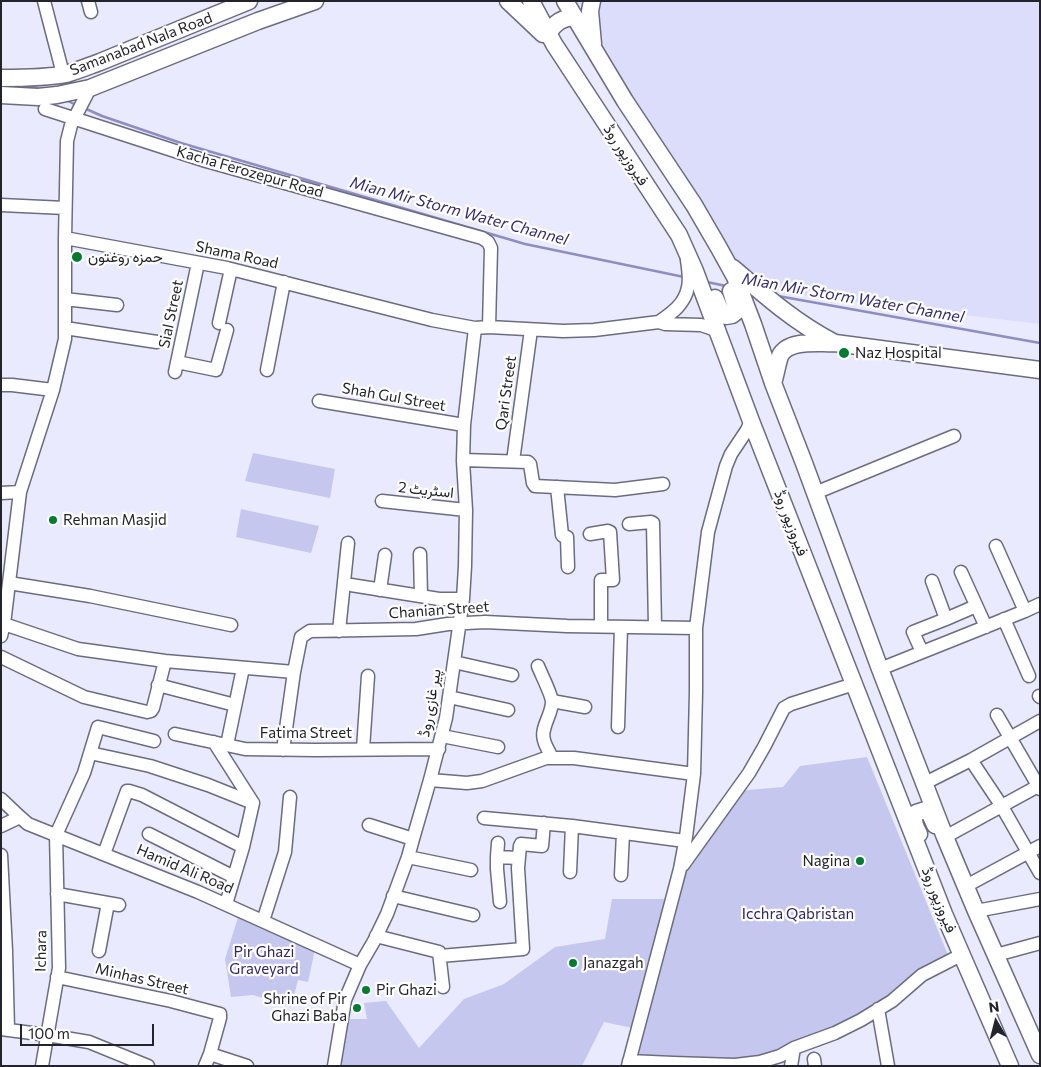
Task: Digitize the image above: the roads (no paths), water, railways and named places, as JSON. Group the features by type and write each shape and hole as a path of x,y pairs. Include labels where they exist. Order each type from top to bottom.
{"main road":[{"name":"Samanabad Nala Road","path":"1,78 63,74 100,62 249,1"},
{"path":"258,21 292,1"},
{"path":"7,95 57,95 90,88 258,21 315,1"},
{"path":"508,1 551,39"},
{"name":"فیروزپور روڈ","path":"531,1 551,39 678,235 687,253 693,278 719,331 751,421 944,914 1010,1066"},
{"name":"فیروزپور روڈ","path":"565,1 626,101 694,205 736,277 773,383 945,837 1040,1055"},
{"path":"592,1 590,11 593,47"},
{"path":"551,39 552,27 557,22 564,18 575,17"},
{"path":"678,235 701,266 721,312 726,316 732,315 737,311 719,248"},
{"path":"736,277 816,334 835,343"},
{"path":"773,383 784,350 789,346 802,344 835,343 1040,370"},
{"path":"854,684 868,702 907,802 913,805 922,802 924,796 885,695 880,669"},
{"path":"944,914 944,894 914,824 916,813 925,810 933,818 962,888 976,911"}],"street":[{"path":"44,1 63,74"},
{"path":"90,88 70,125 67,141 64,338 53,390 20,492 3,630 78,649 158,660 294,672"},
{"name":"Kacha Ferozepur Road","path":"7,95 73,119 206,161 482,238 488,242 491,248 489,327"},
{"path":"45,109 58,120 65,132 67,141"},
{"path":"1,205 65,208"},
{"name":"Shama Road","path":"65,238 231,269 432,320 475,328 563,331 594,330 659,322 679,307 693,278"},
{"name":"Sial Street","path":"198,263 176,367 216,370 231,269"},
{"path":"267,370 284,282"},
{"path":"65,299 118,305"},
{"name":"Shama Road","path":"659,322 664,324 701,325 719,331"},
{"path":"65,328 157,342"},
{"name":"پیر غازی روڈ","path":"334,1066 344,1000 394,896 408,857 440,742 449,698 460,624 465,566 464,425 475,328"},
{"name":"Qari Street","path":"513,461 531,330"},
{"path":"1,385 53,390"},
{"name":"Shah Gul Street","path":"319,401 464,425"},
{"path":"751,421 726,466 708,532 696,628 694,774 686,841 629,1063 735,1065 780,1056 794,1048 835,1033 861,1020 892,1001 922,975 961,955"},
{"path":"815,493 954,436"},
{"path":"463,460 529,463 533,485 615,490 663,484"},
{"path":"557,487 562,535 567,537 568,567"},
{"path":"1,494 20,492"},
{"name":"اسٹریٹ 2","path":"382,502 466,510"},
{"path":"629,524 653,523 655,627"},
{"path":"590,534 610,532 613,580 600,580 601,626"},
{"path":"339,631 348,544"},
{"path":"996,546 1026,611"},
{"path":"420,554 421,596"},
{"path":"380,590 385,555"},
{"path":"961,572 986,627"},
{"path":"932,581 946,619"},
{"path":"9,583 90,596 231,624"},
{"path":"351,585 439,599 462,599"},
{"path":"880,669 1040,604"},
{"path":"922,652 913,632 976,606"},
{"path":"1004,619 1029,676"},
{"name":"Chanian Street","path":"283,750 301,637 310,631 416,629 448,624 485,622 567,626 696,628"},
{"path":"618,726 621,627"},
{"path":"1,657 84,697 147,712 151,711 158,685 158,660"},
{"path":"454,662 512,675"},
{"path":"538,666 552,701 543,735 552,758"},
{"path":"228,745 243,668"},
{"path":"363,749 368,676"},
{"path":"680,869 749,773 784,708 791,704 854,684"},
{"path":"158,685 235,705"},
{"path":"449,698 508,710"},
{"path":"552,701 585,707"},
{"path":"945,837 1039,786 996,715"},
{"path":"924,783 1040,721"},
{"path":"56,835 84,773 98,727 154,741"},
{"name":"Fatima Street","path":"175,734 245,749 363,749 440,742 498,747"},
{"path":"214,742 253,803 243,847 226,904"},
{"path":"90,753 150,766 208,785 253,803"},
{"path":"430,780 467,783 482,781 546,758 574,758 694,774"},
{"path":"970,760 1002,805 1040,873"},
{"path":"104,854 128,790 142,795 243,847"},
{"path":"262,921 285,852 290,797"},
{"name":"Hamid Ali Road","path":"1,799 28,824 198,892 360,964"},
{"path":"1,826 20,817"},
{"path":"484,818 572,826 686,841"},
{"path":"440,956 523,949 518,868 520,845 543,845 544,824"},
{"path":"368,826 413,838"},
{"path":"570,872 572,826"},
{"path":"621,875 623,833"},
{"path":"149,834 234,877"},
{"name":"Ichara","path":"42,1066 58,968 56,835"},
{"path":"498,843 497,869 500,902"},
{"path":"966,886 1040,846"},
{"path":"1,855 4,1029 89,1042 148,1066"},
{"path":"408,857 472,870"},
{"path":"497,857 518,858"},
{"path":"498,887 519,888"},
{"path":"57,894 113,904 99,952"},
{"path":"394,896 474,915"},
{"path":"976,911 1040,899"},
{"path":"376,936 439,952 444,987"},
{"path":"996,955 1040,944"},
{"name":"Minhas Street","path":"57,977 152,997 220,1014 207,1060"},
{"path":"878,1009 888,1066"},
{"path":"791,1066 794,1048"},
{"path":"207,1060 247,1066"}],"waterway":[{"name":"Mian Mir Storm Water Channel","path":"1,86 27,86 42,90"},
{"name":"Mian Mir Storm Water Channel","path":"66,100 76,105"},
{"name":"Mian Mir Storm Water Channel","path":"84,108 181,143 525,244 684,277"},
{"name":"Mian Mir Storm Water Channel","path":"707,282 726,286"},
{"name":"Mian Mir Storm Water Channel","path":"778,296 1040,343"}],"place":[{"name":"حمزه روغتون","path":"77,257"},
{"name":"Naz Hospital","path":"844,353"},
{"name":"Rehman Masjid","path":"53,520"},
{"name":"Nagina","path":"860,861"},
{"name":"Janazgah","path":"573,963"},
{"name":"Pir Ghazi","path":"366,990"},
{"name":"Shrine of Pir Ghazi Baba","path":"357,1008"}],"park label":[{"name":"Icchra Qabristan","path":"798,914"},
{"name":"Pir Ghazi Graveyard","path":"264,960"}]}
